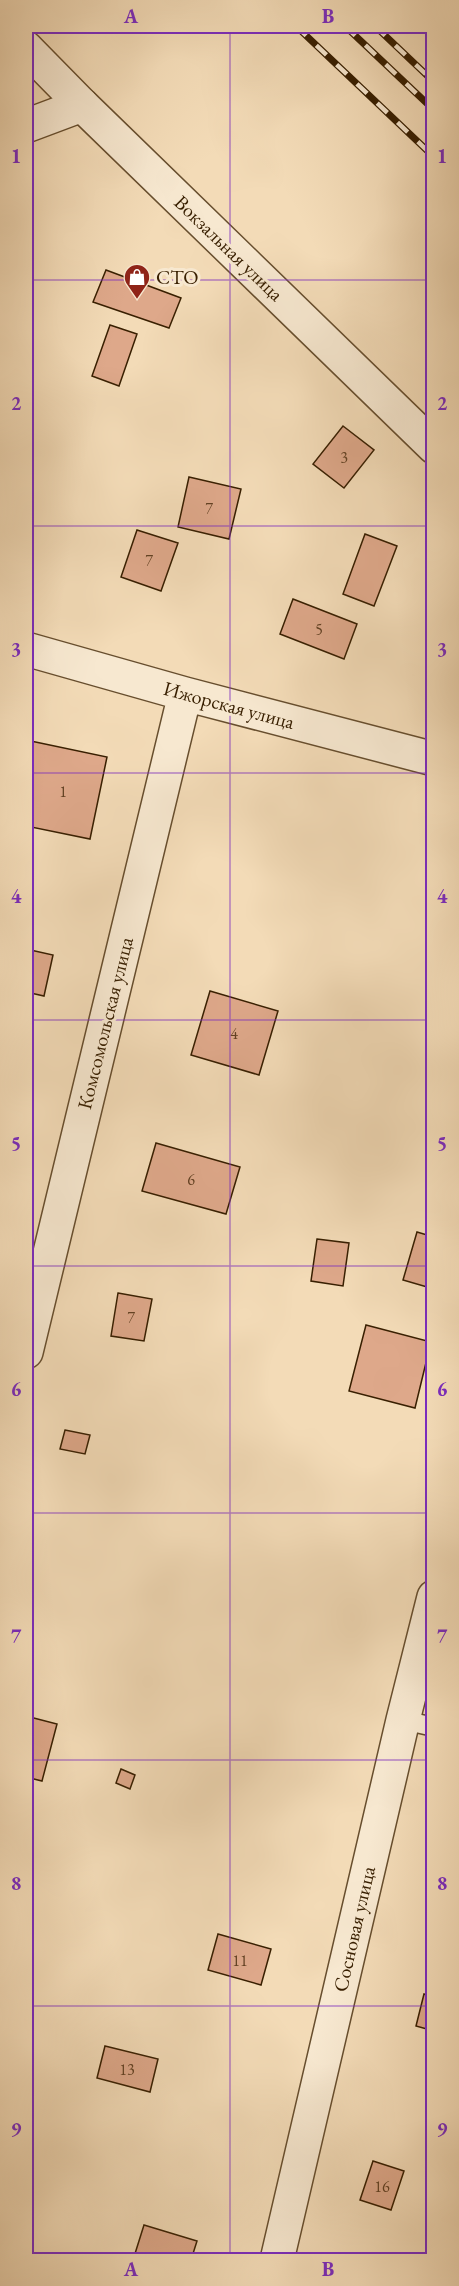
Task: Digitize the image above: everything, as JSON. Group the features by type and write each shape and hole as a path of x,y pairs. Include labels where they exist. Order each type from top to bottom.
{"street":[{"name":"Вокзальная улица","path":"26,48 434,447"},
{"path":"26,126 82,105"},
{"name":"Ижорская улица","path":"26,649 185,694 434,759"},
{"name":"Комсомольская улица","path":"26,1352 185,694"},
{"name":"Сосновая улица","path":"277,2260 418,1724 434,1597"}],"building":[{"path":"26,253 33,254 26,288"},
{"name":"СТО","path":"106,270 181,298 169,328 93,302"},
{"path":"110,325 137,334 119,386 92,376"},
{"path":"343,426 374,450 344,488 313,464"},
{"path":"189,477 241,489 229,539 178,527"},
{"path":"137,530 178,543 161,591 121,577"},
{"path":"365,534 397,546 374,606 343,594"},
{"path":"293,599 357,624 344,659 280,634"},
{"path":"26,740 107,757 90,839 26,826"},
{"path":"26,949 53,955 44,996 26,992"},
{"path":"210,991 278,1011 259,1075 191,1055"},
{"path":"156,1143 240,1167 226,1214 142,1191"},
{"path":"417,1232 434,1237 434,1289 403,1280"},
{"path":"317,1239 349,1243 343,1286 311,1281"},
{"path":"118,1293 152,1299 144,1341 111,1336"},
{"path":"366,1325 431,1342 415,1408 349,1391"},
{"path":"65,1430 90,1435 85,1454 60,1449"},
{"path":"26,1716 57,1724 42,1781 26,1777"},
{"path":"121,1769 135,1775 130,1789 116,1783"},
{"path":"218,1934 271,1949 261,1985 208,1970"},
{"path":"424,1994 434,1997 434,2031 416,2026"},
{"path":"105,2046 158,2059 150,2092 97,2078"},
{"path":"373,2161 404,2171 391,2210 360,2200"},
{"path":"144,2225 197,2241 191,2260 133,2260"}],"railway":[{"path":"296,26 434,157"},
{"path":"345,26 434,110"},
{"path":"375,26 434,82"}],"place":[{"name":"СТО","path":"137,300"}]}
